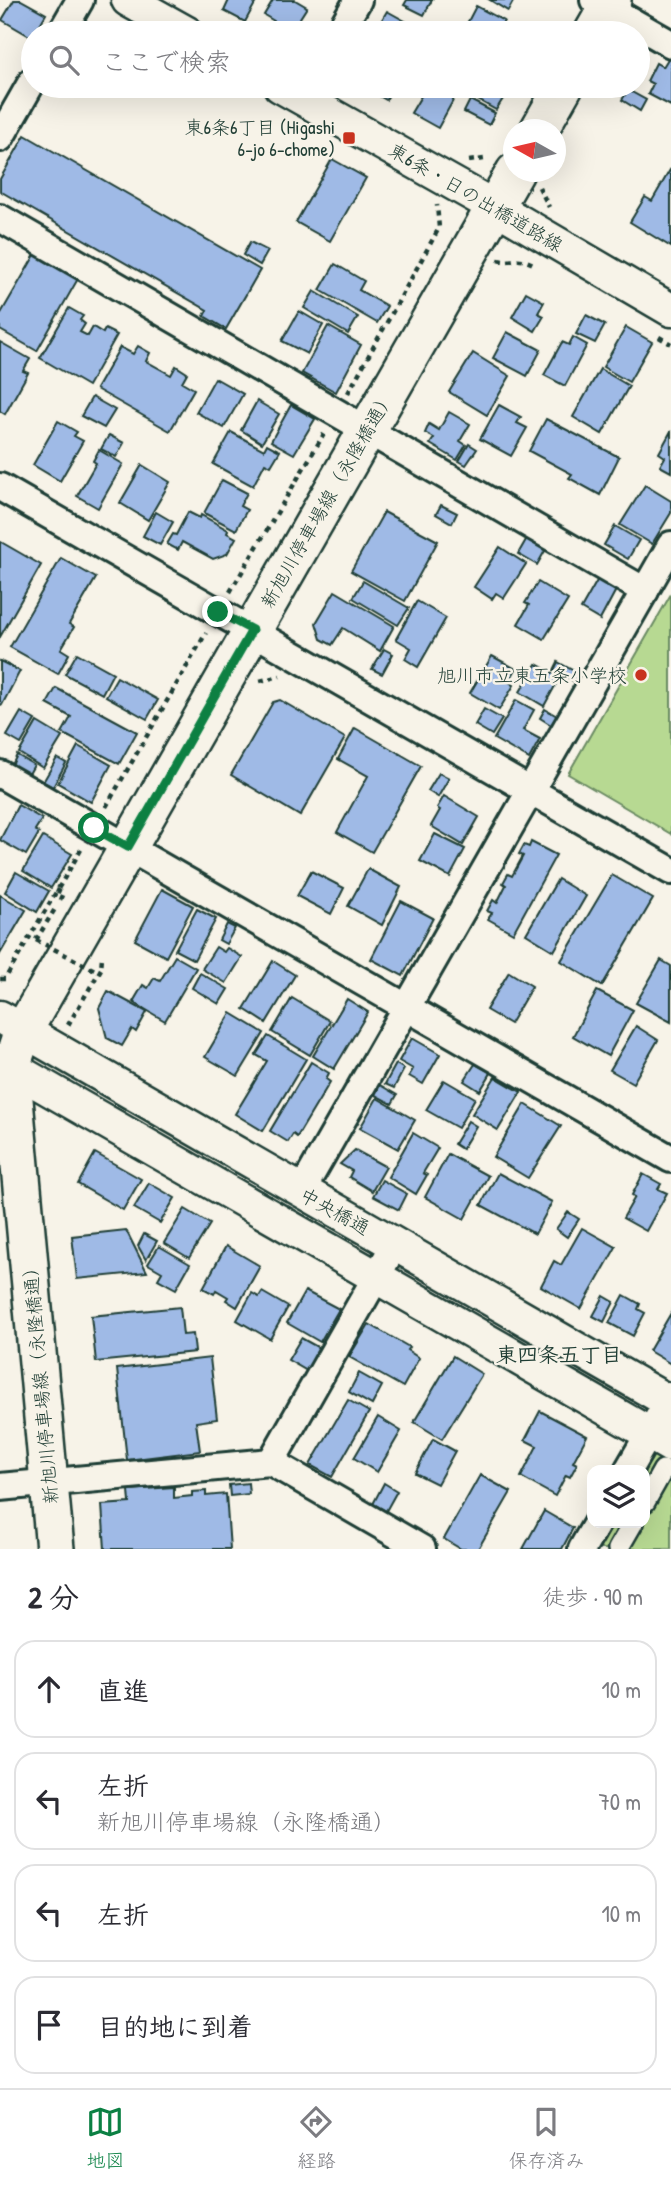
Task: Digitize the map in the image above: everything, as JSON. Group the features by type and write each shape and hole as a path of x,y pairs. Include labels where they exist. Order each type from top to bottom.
{"main road":[{"path":"545,119 557,98"},
{"name":"新旭川停車場線（永隆橋通）","path":"55,1549 7,1045 128,847 495,207 524,182"}],"street":[{"path":"68,21 80,0"},
{"path":"128,0 166,21"},
{"path":"346,21 358,0"},
{"path":"602,10 624,21"},
{"path":"650,34 671,44"},
{"path":"0,138 23,98"},
{"name":"東6条・日の出橋道路線","path":"311,98 671,310"},
{"path":"0,218 645,591"},
{"path":"0,487 671,871"},
{"path":"301,1192 671,545"},
{"path":"0,774 671,1159"},
{"name":"中央橋通","path":"7,1045 301,1192 670,1400"},
{"name":"中央橋通","path":"7,1045 376,1277 661,1450"},
{"path":"271,1462 395,1244"},
{"path":"650,1486 661,1450 670,1400"},
{"path":"636,1465 661,1450"},
{"path":"0,1486 271,1462 422,1549"},
{"path":"582,1549 594,1528"},
{"path":"618,1549 630,1528"}],"path":[{"path":"530,182 550,209"},
{"path":"436,207 439,228"},
{"path":"502,262 522,258"},
{"path":"260,681 283,676"},
{"path":"56,890 63,894 36,940 95,970"},
{"path":"68,1025 101,969 101,958"}],"green space":[{"name":"旭川市立東五条小学校","path":"671,594 671,834 568,774"},
{"path":"671,1396 671,1549 582,1549 595,1528 650,1528 650,1465 631,1465"}],"building":[{"path":"14,0 21,0 46,14 42,21 21,21 21,31 2,20"},
{"path":"229,0 257,0 246,21 224,11"},
{"path":"273,0 295,0 307,7 298,21 274,21 264,15"},
{"path":"407,0 432,0 424,15 404,5"},
{"path":"490,0 514,0 508,11"},
{"path":"476,6 504,21 468,21"},
{"path":"387,11 405,21 381,21"},
{"path":"669,57 671,58 671,106 650,95 653,84 650,82 650,75 656,63 663,67"},
{"path":"420,98 454,98 438,128 411,113"},
{"path":"475,98 504,98 496,110"},
{"path":"642,98 646,100 640,111 622,100"},
{"path":"470,100 495,113 489,125 464,112"},
{"path":"25,135 260,270 226,329 204,316 207,310 0,191 0,179"},
{"path":"332,159 366,178 330,241 296,222"},
{"path":"670,170 671,247 630,222 645,197 652,201"},
{"path":"250,242 268,251 260,265 243,255"},
{"path":"36,253 79,277 37,351 0,330 0,315"},
{"path":"335,264 364,281 359,290 387,306 377,323 320,290"},
{"path":"314,291 358,317 348,334 304,308"},
{"path":"526,292 544,302 538,313 544,316 535,331 512,317"},
{"path":"69,308 83,316 80,320 85,324 80,332 88,336 93,327 103,333 105,329 117,335 88,386 40,358"},
{"path":"299,311 323,325 307,354 282,341"},
{"path":"586,315 605,325 595,343 576,334"},
{"path":"328,326 361,345 336,392 302,373"},
{"path":"626,327 652,342 629,382 603,367"},
{"path":"507,332 541,350 527,376 493,358"},
{"path":"573,337 587,345 565,386 544,375 562,342 569,345"},
{"path":"0,342 30,359 23,371 28,373 5,414 0,411"},
{"path":"138,346 150,353 146,361 171,375 176,366 187,373 182,382 194,389 170,431 96,389 120,347 133,354"},
{"path":"473,353 510,376 487,415 449,392"},
{"path":"600,369 629,386 602,434 573,417"},
{"path":"215,378 243,394 224,428 196,412"},
{"path":"92,397 115,410 104,428 81,416"},
{"path":"257,401 279,414 262,443 241,430"},
{"path":"291,405 315,419 294,454 271,441"},
{"path":"499,405 521,417 517,423 527,428 511,456 480,439"},
{"path":"449,412 470,424 460,441 466,445 457,460 430,444 434,438 425,433 429,424 439,430"},
{"path":"546,419 619,457 600,495 569,478 572,474 529,451"},
{"path":"58,421 77,432 74,436 83,441 60,481 33,465"},
{"path":"671,431 671,472 660,466 665,457 659,453"},
{"path":"231,432 264,450 267,444 280,451 271,466 265,463 253,486 213,464"},
{"path":"109,435 124,443 116,457 101,449"},
{"path":"469,444 477,449 466,465 459,461"},
{"path":"99,450 123,464 98,508 77,496 96,463 93,461"},
{"path":"142,465 170,482 148,520 120,503"},
{"path":"222,480 247,493 240,506 247,510 236,530 204,513"},
{"path":"645,485 671,501 671,513 652,544 620,525"},
{"path":"441,505 457,513 452,523 436,514"},
{"path":"156,512 173,522 160,545 143,536"},
{"path":"188,512 200,518 201,515 228,530 227,533 236,538 227,554 213,559 182,542 178,550 167,544 173,534 176,535"},
{"path":"384,512 438,541 405,601 351,571"},
{"path":"615,526 639,540 628,559 604,545"},
{"path":"527,538 546,549 537,565 518,554"},
{"path":"0,543 41,565 0,637"},
{"path":"500,547 526,564 504,598 496,593 492,599 474,587"},
{"path":"61,558 96,578 69,624 74,627 61,649 69,654 58,674 10,647"},
{"path":"598,579 616,590 600,620 581,609"},
{"path":"363,581 409,608 398,625 353,598"},
{"path":"538,582 568,600 544,639 518,624 529,605 525,603"},
{"path":"335,591 394,626 380,651 343,628 332,645 321,639 316,623"},
{"path":"417,601 446,618 418,667 405,659 411,648 396,639"},
{"path":"384,649 393,654 382,674 372,669"},
{"path":"77,653 113,673 102,694 65,674"},
{"path":"492,656 516,669 509,682 514,685 499,710 470,693"},
{"path":"0,661 20,671 2,705 0,704"},
{"path":"558,662 579,674 575,682 554,670"},
{"path":"536,664 560,677 544,706 520,692"},
{"path":"117,677 158,700 147,719 106,696"},
{"path":"56,688 137,732 119,764 62,733 71,717 47,704"},
{"path":"280,700 345,738 300,816 231,775 273,702"},
{"path":"516,700 534,710 523,730 540,739 529,759 494,739"},
{"path":"484,709 502,719 492,735 475,725"},
{"path":"545,709 557,716 551,725 540,718"},
{"path":"21,712 35,720 21,744 7,736"},
{"path":"37,722 62,737 43,768 19,753"},
{"path":"355,728 421,766 372,852 337,832 368,776 338,759"},
{"path":"78,746 111,765 91,802 58,783"},
{"path":"17,755 34,765 29,774 12,765"},
{"path":"57,758 66,763 53,787 43,782"},
{"path":"439,773 449,778 438,797 428,791"},
{"path":"444,796 479,817 463,845 431,826"},
{"path":"18,805 42,819 35,830 39,833 26,855 0,840"},
{"path":"435,834 465,849 450,877 420,861"},
{"path":"43,837 72,854 51,888 23,871"},
{"path":"531,842 556,855 513,933 488,919 492,913 487,911 493,900 497,903 506,885 503,883 508,874 512,876 523,856 519,854 524,845 529,847"},
{"path":"368,869 401,887 382,925 348,906"},
{"path":"311,871 344,888 331,914 297,896"},
{"path":"16,872 49,891 37,912 5,892"},
{"path":"612,875 653,899 602,986 561,961"},
{"path":"558,879 586,896 554,951 526,934"},
{"path":"162,889 193,906 166,957 135,940"},
{"path":"0,895 26,910 0,954"},
{"path":"401,901 433,918 403,976 371,959"},
{"path":"197,909 216,919 194,960 175,950"},
{"path":"227,924 235,928 226,944 219,940"},
{"path":"216,947 224,952 227,948 242,957 226,983 202,969"},
{"path":"175,956 196,968 165,1021 133,1002 143,985 148,988 154,978 160,981"},
{"path":"661,960 671,966 671,1022 636,1003"},
{"path":"273,961 295,975 266,1023 244,1009"},
{"path":"509,972 532,986 510,1024 486,1010"},
{"path":"200,973 228,989 219,1004 192,988"},
{"path":"108,991 147,1012 136,1032 132,1029 122,1046 107,1038 99,1008"},
{"path":"597,991 633,1010 608,1056 573,1036"},
{"path":"292,998 330,1021 310,1055 272,1032"},
{"path":"347,999 368,1012 334,1069 313,1056"},
{"path":"231,1013 264,1033 238,1076 205,1057"},
{"path":"636,1026 658,1040 633,1083 610,1070"},
{"path":"268,1036 306,1059 263,1131 235,1114 267,1061 256,1055"},
{"path":"412,1038 440,1054 423,1084 409,1076 413,1069 399,1061"},
{"path":"311,1062 329,1073 326,1079 330,1082 297,1137 293,1134 288,1142 270,1131"},
{"path":"396,1064 404,1069 394,1088 385,1084"},
{"path":"475,1064 491,1073 480,1091 464,1081"},
{"path":"495,1077 521,1092 498,1130 472,1114"},
{"path":"444,1080 475,1098 458,1128 426,1110"},
{"path":"380,1085 397,1095 392,1104 375,1095"},
{"path":"377,1098 415,1120 398,1149 360,1128"},
{"path":"525,1104 561,1126 528,1178 493,1157"},
{"path":"468,1121 476,1126 462,1149 454,1144"},
{"path":"413,1133 438,1148 423,1173 427,1175 416,1194 388,1177"},
{"path":"355,1150 386,1167 372,1191 349,1177 352,1171 340,1164"},
{"path":"95,1153 141,1179 123,1210 78,1184"},
{"path":"448,1154 488,1176 464,1219 425,1197"},
{"path":"498,1173 552,1202 535,1234 481,1205"},
{"path":"643,1174 661,1184 658,1189 667,1193 646,1231 623,1218 635,1197 632,1195"},
{"path":"382,1180 407,1194 399,1210 373,1196"},
{"path":"149,1183 175,1198 160,1223 134,1208"},
{"path":"185,1209 210,1224 189,1258 164,1243"},
{"path":"568,1212 579,1219 567,1237 556,1229"},
{"path":"582,1228 616,1247 581,1309 541,1286 554,1261 561,1265"},
{"path":"126,1230 147,1272 77,1279 72,1236"},
{"path":"144,1234 157,1241 146,1260 138,1246"},
{"path":"159,1246 190,1264 176,1289 158,1279 162,1272 148,1264"},
{"path":"226,1246 260,1266 237,1307 226,1300 228,1297 216,1290 214,1294 203,1288"},
{"path":"305,1291 339,1309 320,1342 287,1323"},
{"path":"262,1292 288,1307 270,1339 237,1320 252,1293 259,1297"},
{"path":"624,1295 640,1304 638,1309 645,1313 633,1336 609,1323"},
{"path":"604,1296 614,1302 604,1322 593,1316"},
{"path":"180,1307 183,1335 193,1334 195,1352 96,1362 91,1316"},
{"path":"671,1313 671,1364 649,1351"},
{"path":"369,1324 409,1347 407,1350 419,1358 403,1387 349,1357"},
{"path":"301,1338 321,1349 309,1372 288,1360"},
{"path":"453,1356 482,1374 442,1439 414,1422"},
{"path":"210,1358 217,1419 196,1422 200,1451 127,1460 117,1369"},
{"path":"359,1373 382,1386 372,1405 349,1392"},
{"path":"348,1400 369,1412 332,1477 310,1465"},
{"path":"540,1411 587,1436 573,1462 577,1464 570,1477 566,1475 555,1496 521,1477 537,1446 525,1440"},
{"path":"378,1417 401,1431 377,1472 354,1458"},
{"path":"433,1439 455,1451 437,1484 415,1473"},
{"path":"480,1475 511,1492 478,1549 461,1549 444,1539"},
{"path":"248,1483 249,1494 230,1496 229,1485"},
{"path":"384,1483 397,1491 386,1511 373,1504"},
{"path":"174,1487 174,1498 192,1496 192,1492 206,1491 206,1496 226,1494 230,1549 105,1549 102,1505 130,1503 129,1490"},
{"path":"544,1511 573,1528 562,1549 523,1549"}],"place":[{"name":"東6条6丁目 (Higashi 6-jo 6-chome)","path":"349,138"},
{"name":"旭川市立東五条小学校","path":"641,675"}],"district":[{"name":"東四条五丁目","path":"559,1354"}],"route":[{"path":"94,828 128,847 252,630 218,612"}]}
